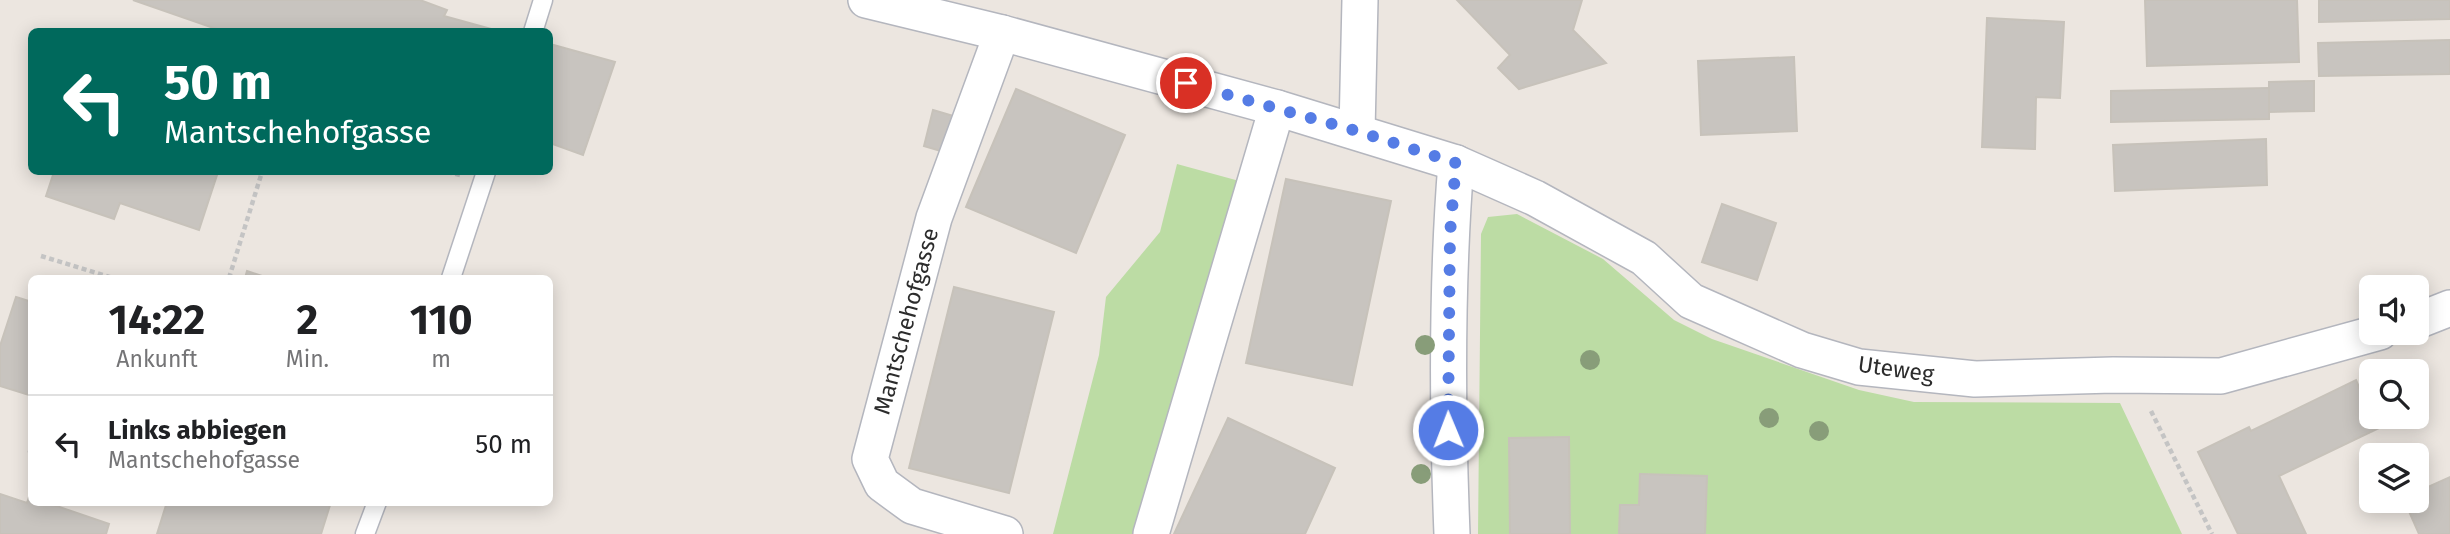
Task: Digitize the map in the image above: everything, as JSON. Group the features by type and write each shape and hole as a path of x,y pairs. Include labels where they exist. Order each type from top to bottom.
{"street":[{"path":"866,0 1002,33 1277,108 1456,163 1450,234 1447,404 1452,534"},
{"path":"1357,131 1360,0"},
{"name":"Mantschehofgasse","path":"1002,33 934,218 870,459 883,484 912,506 1005,534"},
{"path":"1151,534 1277,108"},
{"name":"Uteweg","path":"1456,163 1535,198 1644,258 1691,301 1801,350 1859,367 1975,379 2221,376 2359,338"},
{"path":"2429,316 2450,307"}],"lane":[{"path":"535,28 544,0"},
{"path":"453,275 485,175"},
{"path":"365,534 376,506"}],"path":[{"path":"230,275 261,175"},
{"path":"41,256 103,275"},
{"path":"2134,376 2212,534"}],"green space":[{"path":"1177,164 1243,182 1137,534 1053,534 1099,355 1106,297 1160,232"},
{"path":"1517,214 1603,259 1674,320 1712,339 1859,390 1914,402 2120,403 2182,534 1478,534 1481,234 1488,217"}],"building":[{"path":"133,0 420,0 447,10 444,16 488,28 214,28"},
{"path":"1457,0 1582,0 1573,30 1606,63 1519,89 1498,68 1510,55"},
{"path":"2145,0 2297,0 2299,62 2147,66"},
{"path":"2319,0 2450,0 2450,19 2319,22"},
{"path":"1987,18 2064,22 2060,98 2036,97 2035,149 1982,147"},
{"path":"2450,40 2450,74 2319,76 2318,43"},
{"path":"553,45 615,62 583,155 553,144"},
{"path":"1794,57 1797,131 1701,135 1698,61"},
{"path":"2314,81 2314,111 2269,112 2269,82"},
{"path":"2269,88 2269,119 2111,122 2111,91"},
{"path":"1016,89 1125,135 1076,253 966,207"},
{"path":"933,110 960,118 951,154 924,146"},
{"path":"2266,139 2267,185 2115,191 2113,145"},
{"path":"53,175 217,175 199,230 120,203 114,219 46,196"},
{"path":"1286,179 1391,201 1352,385 1246,363"},
{"path":"1722,204 1776,223 1757,280 1702,262"},
{"path":"954,287 1054,312 1009,493 909,468"},
{"path":"16,297 28,301 28,395 0,386 0,346"},
{"path":"2356,380 2359,387 2359,429 2377,429 2279,476 2306,534 2238,534 2198,452 2249,427 2251,431"},
{"path":"1228,418 1335,468 1305,534 1174,534"},
{"path":"1569,437 1570,534 1510,534 1509,438"},
{"path":"1640,474 1707,476 1705,534 1619,534 1620,505 1639,505"},
{"path":"2450,477 2450,534 2419,534 2410,513 2429,513 2429,487"},
{"path":"0,494 27,503 28,500 28,506 57,506 109,524 106,534 0,534"},
{"path":"166,506 330,506 321,534 157,534"}],"route":[{"path":"1186,83 1357,131 1456,163 1450,234 1448,430"}]}
